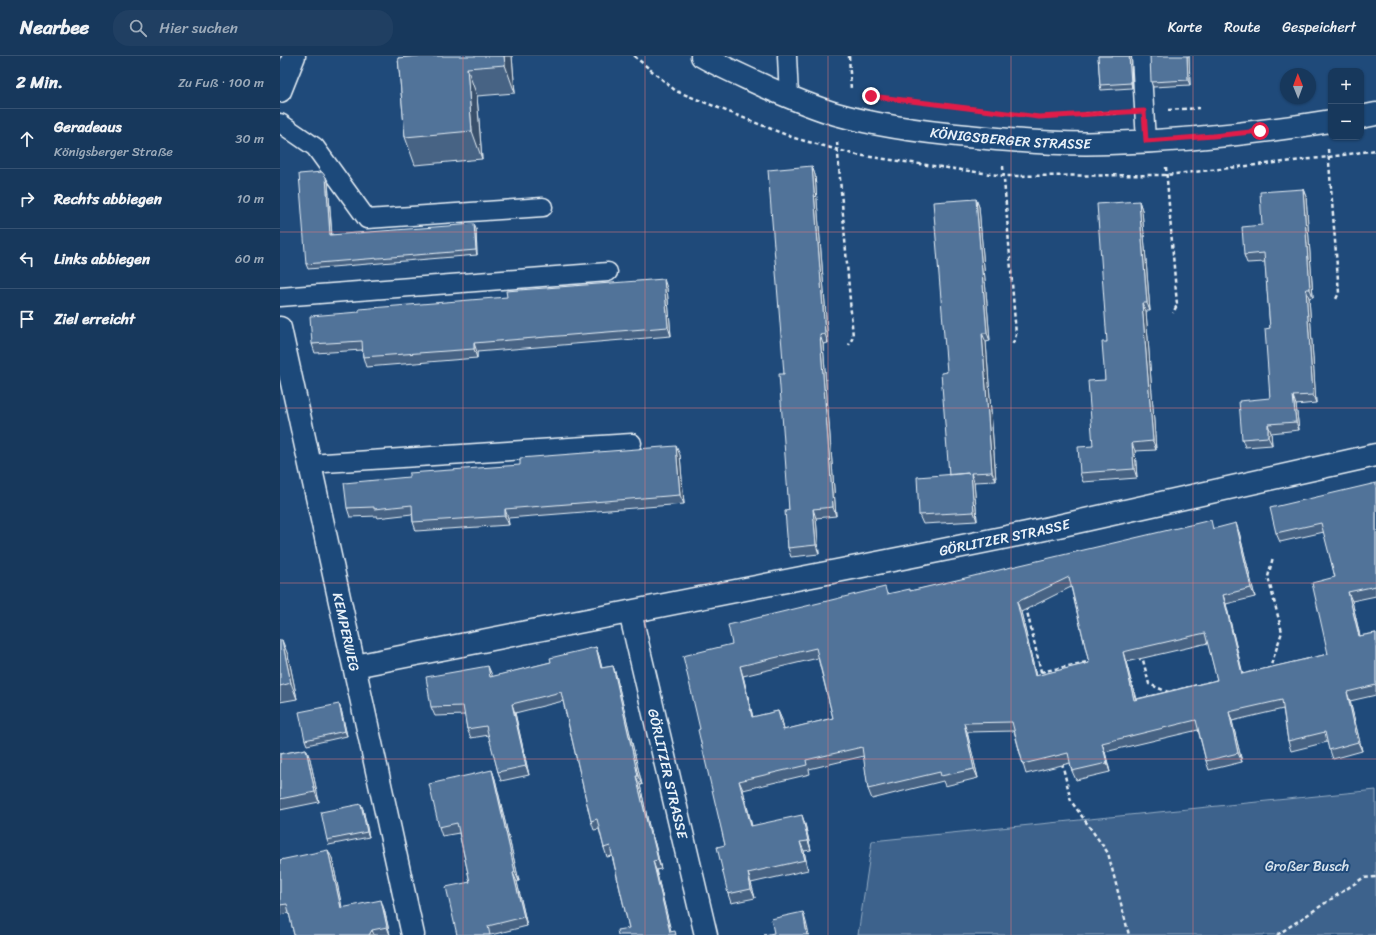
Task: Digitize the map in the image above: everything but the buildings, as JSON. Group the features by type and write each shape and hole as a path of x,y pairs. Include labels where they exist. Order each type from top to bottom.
{"street":[{"path":"280,91 294,56"},
{"name":"KÖNIGSBERGER STRASSE","path":"702,56 718,65 789,97 834,114 941,134 1001,140 1057,143 1100,143 1221,136 1328,122"},
{"path":"1364,116 1376,114"},
{"name":"KEMPERWEG","path":"280,328 413,935"},
{"name":"GÖRLITZER STRASSE","path":"354,666 1027,533 1376,455"},
{"name":"GÖRLITZER STRASSE","path":"630,612 706,935"}],"lane":[{"path":"787,56 789,97"},
{"path":"1141,56 1144,111 1154,141"},
{"path":"280,123 315,146 367,219 543,207"},
{"path":"280,297 608,272"},
{"path":"309,464 632,443"}],"path":[{"path":"844,89 851,92 849,56"},
{"path":"1084,114 1207,108"},
{"path":"834,114 853,337 849,346"},
{"path":"1001,140 1016,335 1012,346"},
{"path":"1329,140 1339,293 1336,300"},
{"path":"1154,141 1176,305 1173,313"},
{"path":"1233,676 1270,668 1282,632 1268,577 1273,557"},
{"path":"1025,605 1043,680"},
{"path":"1131,656 1143,660 1149,684 1168,692 1226,678"},
{"path":"1041,672 1095,661"},
{"path":"1061,756 1071,801 1108,853 1129,935"},
{"path":"1277,935 1363,878 1376,877"}],"green space":[{"name":"Großer Busch","path":"1376,790 1376,935 858,935 872,841"}],"route":[{"path":"871,96 1039,117 1144,111 1146,141 1260,131"}]}
